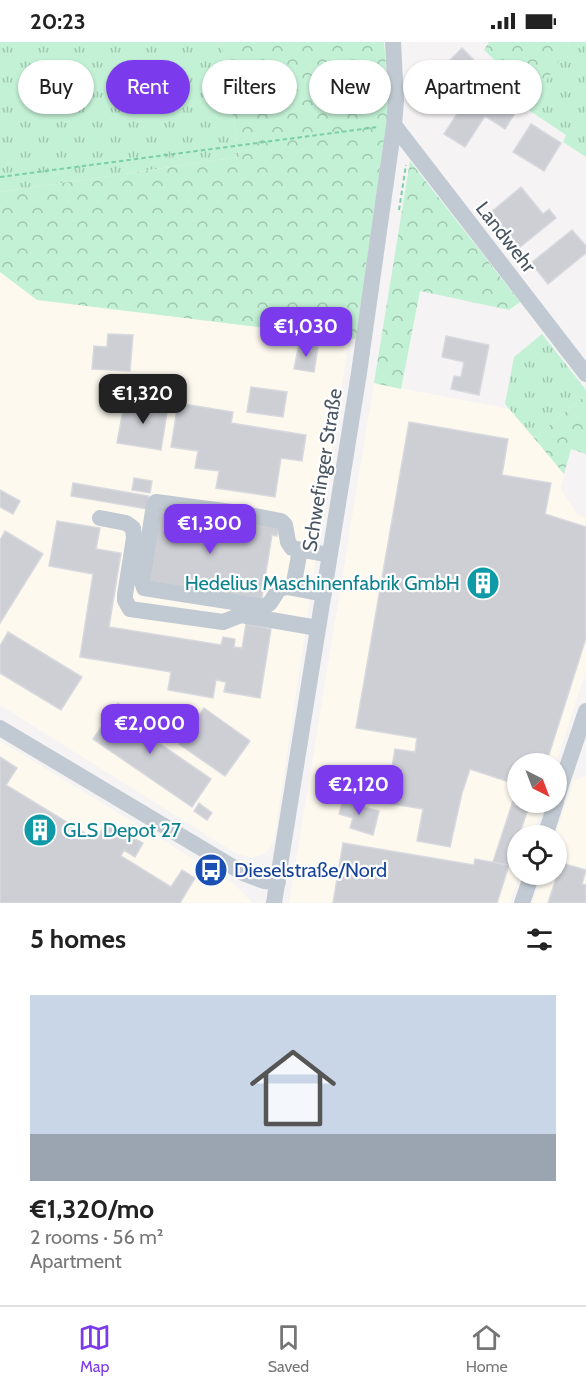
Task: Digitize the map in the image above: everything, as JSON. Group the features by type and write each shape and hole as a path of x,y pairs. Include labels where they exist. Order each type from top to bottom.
{"street":[{"name":"Schwefinger Straße","path":"274,903 359,373 394,125 396,101 393,42"},
{"name":"Landwehr","path":"394,125 586,374"},
{"path":"324,594 293,588 279,589 270,603 264,607 144,588 142,582 154,505 156,502 281,521 285,525 288,542 292,548 330,555"},
{"path":"100,518 126,523 133,528 134,537 125,595 130,609 223,622 241,615 318,628"},
{"path":"293,588 300,550"},
{"path":"567,768 586,711"},
{"path":"0,728 243,873 264,881 278,882"},
{"path":"522,903 528,885"}],"path":[{"path":"0,177 394,125"}],"shaded area":[{"path":"0,272 37,300 349,338 274,841 267,852 261,855 252,858 235,853 0,705"},
{"path":"374,383 510,409 564,474 561,490 578,515 586,518 586,671 559,753 507,753 507,813 540,813 536,825 507,825 507,885 516,885 510,903 289,903"},
{"name":"GLS Depot 27","path":"0,741 233,883 253,903 0,903"},
{"path":"586,776 586,903 532,903 538,885 567,885 567,825 558,825 563,813 567,813 567,800 574,780"}],"green space":[{"path":"0,42 222,42 225,60 202,60 202,114 233,114 239,157 0,192"},
{"path":"222,42 384,42 385,60 309,60 309,114 387,114 356,339 37,300 0,272 0,192 239,157 233,114 297,114 297,60 225,60"},
{"path":"489,42 568,42 570,44 542,87 542,60 495,60 484,50"},
{"path":"568,42 586,42 586,157 563,142 566,135 534,114 542,114 542,86 570,44"},
{"path":"410,161 520,302 509,310 420,291 401,389 374,383"},
{"path":"542,334 586,390 586,395 534,438 505,404 514,357"},
{"path":"586,395 586,454 571,449 564,474 534,438"}],"building":[{"path":"462,48 474,60 450,60"},
{"path":"457,114 514,114 505,129 485,116 465,147 444,134"},
{"path":"531,124 561,143 544,171 513,152"},
{"path":"521,187 543,214 549,209 556,218 519,248 490,213"},
{"path":"572,230 586,246 586,253 548,284 531,263"},
{"path":"108,334 133,335 130,371 92,369 94,346 107,347"},
{"path":"446,336 489,345 479,395 451,389 454,376 461,377 464,362 442,357"},
{"path":"299,344 318,347 314,372 294,369"},
{"path":"251,387 287,392 283,417 247,412"},
{"path":"125,399 168,406 161,450 117,443"},
{"path":"178,403 233,412 231,423 306,435 302,461 281,458 275,497 216,488 219,471 195,468 198,451 171,447"},
{"name":"Hedelius Maschinenfabrik GmbH","path":"409,422 508,439 502,475 551,483 545,514 586,527 586,638 549,753 507,753 507,781 470,769 450,847 417,841 423,809 386,803 395,749 415,752 417,738 356,728"},
{"path":"134,478 152,481 150,493 132,490"},
{"path":"73,483 149,496 147,509 71,496"},
{"path":"0,490 20,501 13,514 0,507"},
{"path":"157,509 213,519 214,514 279,525 277,536 272,535 261,603 144,584"},
{"path":"57,521 100,528 96,549 121,553 109,627 221,645 223,637 235,639 234,647 242,648 246,624 271,629 260,698 224,692 226,682 216,680 213,698 168,690 171,672 80,657 93,574 49,566"},
{"path":"5,531 43,554 0,623 0,540"},
{"path":"8,632 82,677 61,710 0,673 0,646"},
{"path":"118,703 165,735 159,743 211,779 192,807 93,739"},
{"path":"204,708 250,741 225,776 179,744"},
{"name":"GLS Depot 27","path":"0,757 17,768 6,785 96,840 106,823 143,843 135,857 124,850 121,856 171,887 182,870 195,878 180,903 0,903"},
{"path":"344,796 357,799 356,805 379,811 373,835 350,828 353,818 339,814"},
{"path":"199,803 212,813 207,820 194,811"},
{"path":"509,813 527,813 523,825 507,825 507,865 493,862"},
{"path":"343,843 474,865 475,859 507,865 497,903 333,903"},
{"path":"567,865 586,870 582,884 586,885 586,903 548,903 554,885 567,885"}],"place":[{"name":"Hedelius Maschinenfabrik GmbH","path":"483,583"},
{"name":"GLS Depot 27","path":"40,830"},
{"name":"Dieselstraße/Nord","path":"211,870"}]}
